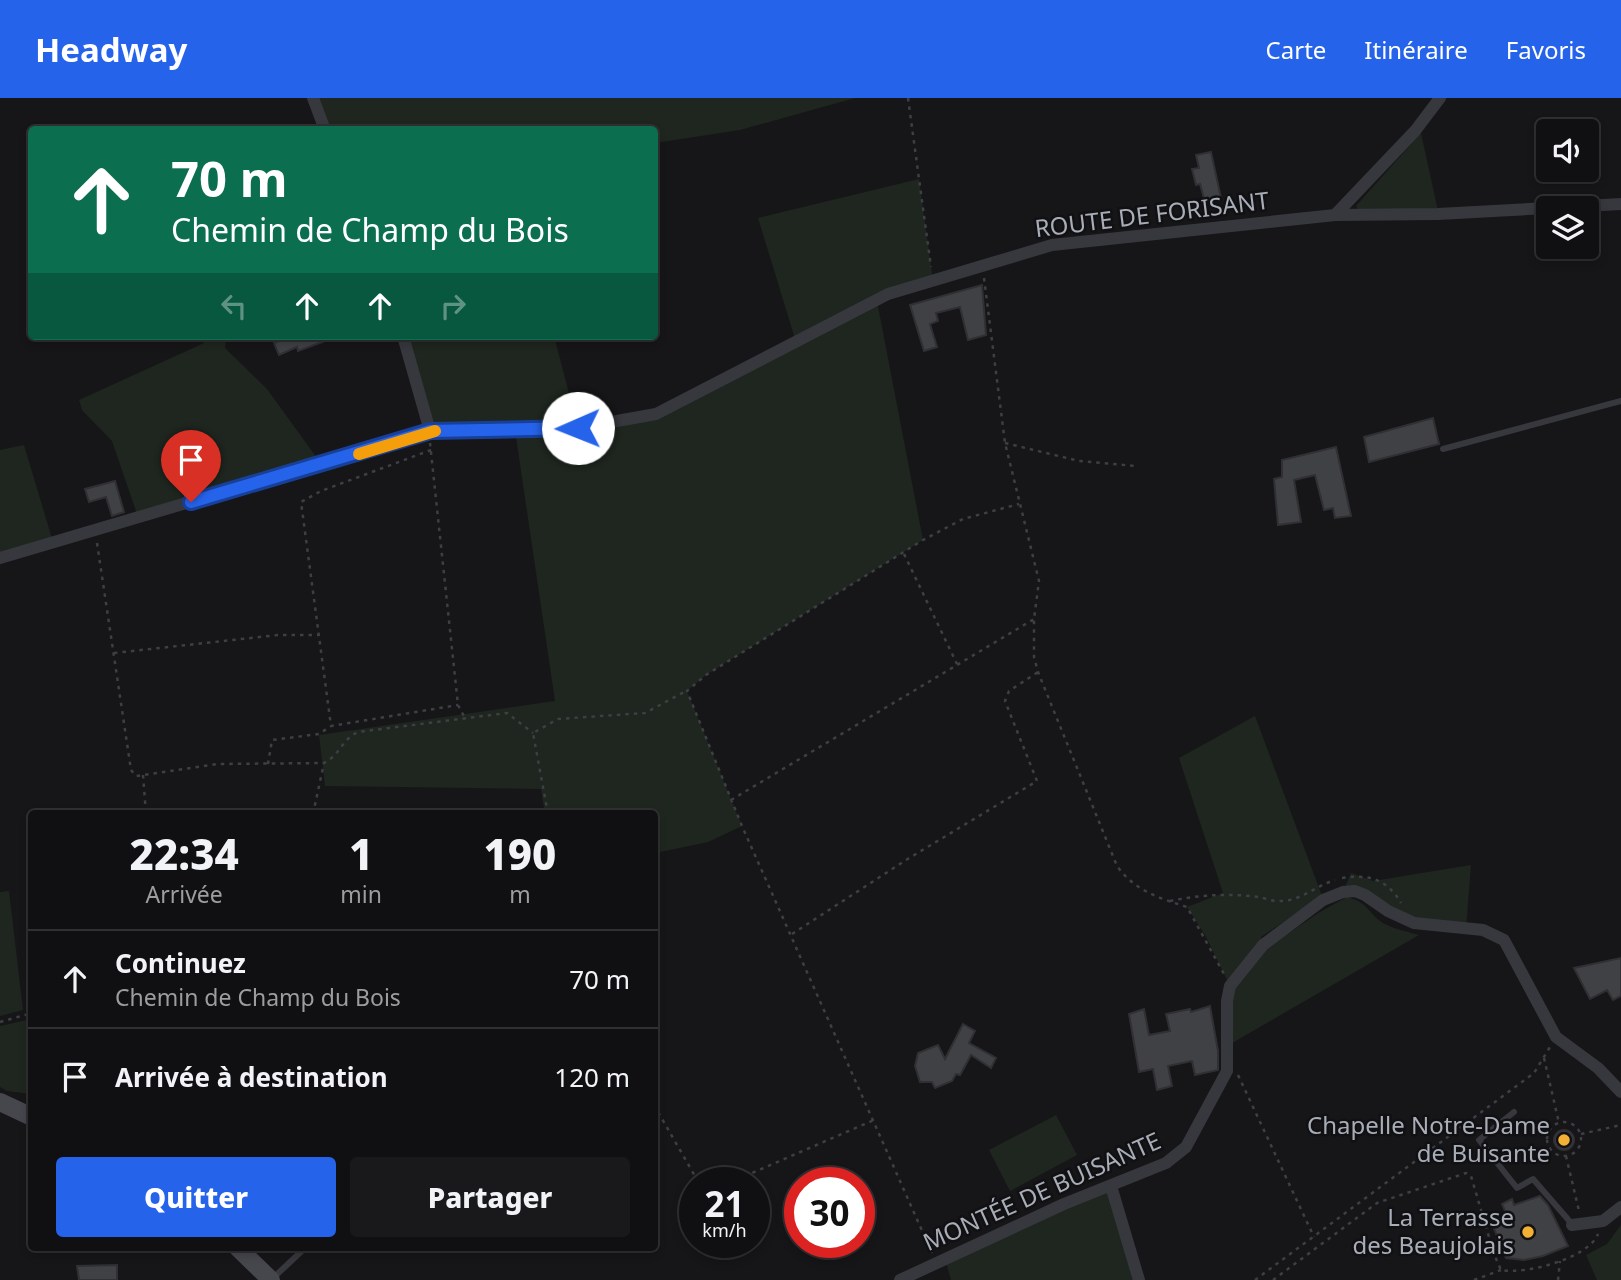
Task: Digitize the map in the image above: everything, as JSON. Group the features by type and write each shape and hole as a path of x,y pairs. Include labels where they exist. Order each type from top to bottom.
{"main road":[{"path":"0,1102 28,1115"},
{"path":"241,1251 271,1280"}],"street":[{"path":"313,98 324,126"},
{"path":"1335,215 1415,131 1440,98"},
{"name":"ROUTE DE FORISANT","path":"0,558 430,431 578,428 656,414 888,294 1052,245 1335,215 1438,214 1621,204"},
{"path":"404,340 430,431"},
{"path":"1230,986 1263,945 1323,901 1343,891 1355,891 1414,923 1483,930 1504,940 1556,1037 1598,1068 1621,1092"},
{"name":"MONTÉE DE BUISANTE","path":"900,1280 1064,1204 1166,1163 1186,1147 1227,1071 1227,1001 1230,986"},
{"path":"1111,1186 1139,1280"},
{"path":"1577,1225 1603,1221 1621,1207"}],"lane":[{"path":"1443,449 1621,401"},
{"path":"1514,1112 1479,1140 1517,1188 1533,1179 1577,1225"},
{"path":"271,1280 302,1251"}],"path":[{"path":"908,98 933,281"},
{"path":"983,266 1005,443 1039,581 1034,619 1034,657 1038,673 1117,866 1127,880 1141,891 1187,907 1205,935 1230,986"},
{"path":"430,431 458,705 466,720"},
{"path":"1005,443 1079,461 1135,466"},
{"path":"331,726 301,502 321,491 431,450"},
{"path":"533,733 558,719 645,713 687,691 706,675 963,519 1019,504"},
{"path":"93,530 99,550 131,770 136,776 217,764 324,763 335,758 347,737 358,732 507,713 533,733 547,810"},
{"path":"904,554 957,664"},
{"path":"732,800 1034,619"},
{"path":"114,653 278,635 319,635"},
{"path":"791,935 906,860 1037,780 1005,701 1009,691 1038,673"},
{"path":"687,691 791,935 937,1263"},
{"path":"268,764 272,740 319,734 331,726 458,705"},
{"path":"314,810 324,763"},
{"path":"143,775 146,810"},
{"path":"1168,901 1195,895 1257,897 1278,902 1299,899 1324,883 1354,876 1384,882 1391,887 1414,923"},
{"path":"0,1022 28,1014"},
{"path":"1255,1280 1534,1073 1556,1037"},
{"path":"1544,1058 1559,1123"},
{"path":"1227,1071 1240,1076 1314,1237"},
{"path":"658,1112 690,1167"},
{"path":"766,1167 874,1120"},
{"path":"1559,1123 1574,1125 1581,1134 1578,1150 1566,1156 1554,1154 1548,1145 1548,1134 1559,1123"},
{"path":"1581,1134 1621,1125"},
{"path":"1566,1156 1577,1225"},
{"path":"1273,1280 1377,1203 1466,1173 1471,1176 1497,1265 1502,1270"},
{"path":"1474,1280 1502,1270 1512,1272 1560,1261 1592,1244 1603,1221"},
{"path":"1558,1280 1560,1261"}],"shaded area":[{"path":"313,98 855,98 740,130 658,143 658,126 324,126"},
{"path":"1421,133 1438,211 1360,213 1356,206"},
{"path":"919,179 933,281 877,301 923,540 706,675 687,691 742,826 708,842 658,852 658,810 544,810 541,789 325,786 319,735 555,701 515,430 430,431 404,340 555,340 578,428 656,414 796,342 758,218"},
{"path":"203,340 226,340 225,348 267,389 322,465 138,517 112,441 82,410 79,400 204,343"},
{"path":"24,445 53,542 0,558 0,450"},
{"path":"1255,716 1322,896 1261,937 1265,949 1347,897 1361,903 1387,925 1419,935 1227,1046 1230,986 1205,935 1187,907 1223,893 1179,758"},
{"path":"1471,865 1466,929 1428,926 1343,892 1351,873 1373,881"},
{"path":"9,891 23,1010 0,1016 0,892"},
{"path":"28,1020 28,1094 7,1091 0,1087 0,1026"},
{"path":"1056,1115 1077,1155 1010,1191 989,1150"},
{"path":"1111,1186 1139,1280 951,1280 945,1259"},
{"path":"1621,1225 1621,1280 1597,1280 1586,1255 1607,1244"}],"building":[{"path":"1211,152 1221,198 1205,202 1200,184 1196,185 1192,169 1199,168 1196,155"},
{"path":"982,285 986,335 968,340 960,307 936,313 938,321 930,324 937,347 924,351 910,305"},
{"path":"281,340 328,340 298,351 297,347 279,355 274,343"},
{"path":"1433,418 1439,444 1369,462 1364,437"},
{"path":"1336,447 1351,516 1335,518 1333,508 1324,510 1315,475 1294,480 1301,522 1278,525 1274,479 1282,477 1282,460"},
{"path":"115,481 124,512 112,516 106,497 89,502 85,489"},
{"path":"1621,958 1621,996 1613,1000 1607,990 1590,999 1574,968"},
{"path":"1210,1006 1218,1051 1218,1070 1195,1075 1192,1061 1168,1066 1172,1086 1157,1090 1153,1069 1139,1072 1129,1014 1144,1009 1149,1035 1170,1031 1166,1014 1190,1009 1191,1012"},
{"path":"963,1024 975,1031 969,1043 996,1058 991,1068 971,1055 960,1075 956,1074 952,1081 935,1088 932,1082 920,1082 915,1066 918,1053 938,1045 945,1059"},
{"name":"Chapelle Notre-Dame de Buisante","path":"1564,1130 1571,1133 1574,1140 1571,1147 1564,1150 1557,1147 1554,1140 1557,1133"},
{"path":"1540,1196 1548,1205 1568,1246 1524,1260 1506,1258 1489,1216 1506,1213 1502,1204 1512,1199 1514,1205"},
{"path":"117,1265 117,1280 79,1280 77,1266"}],"slow traffic":[{"path":"359,454 435,431"}],"place":[{"name":"Chapelle Notre-Dame de Buisante","path":"1564,1140"},
{"name":"La Terrasse des Beaujolais","path":"1528,1232"}],"route":[{"path":"191,502 430,431 578,428"}]}
